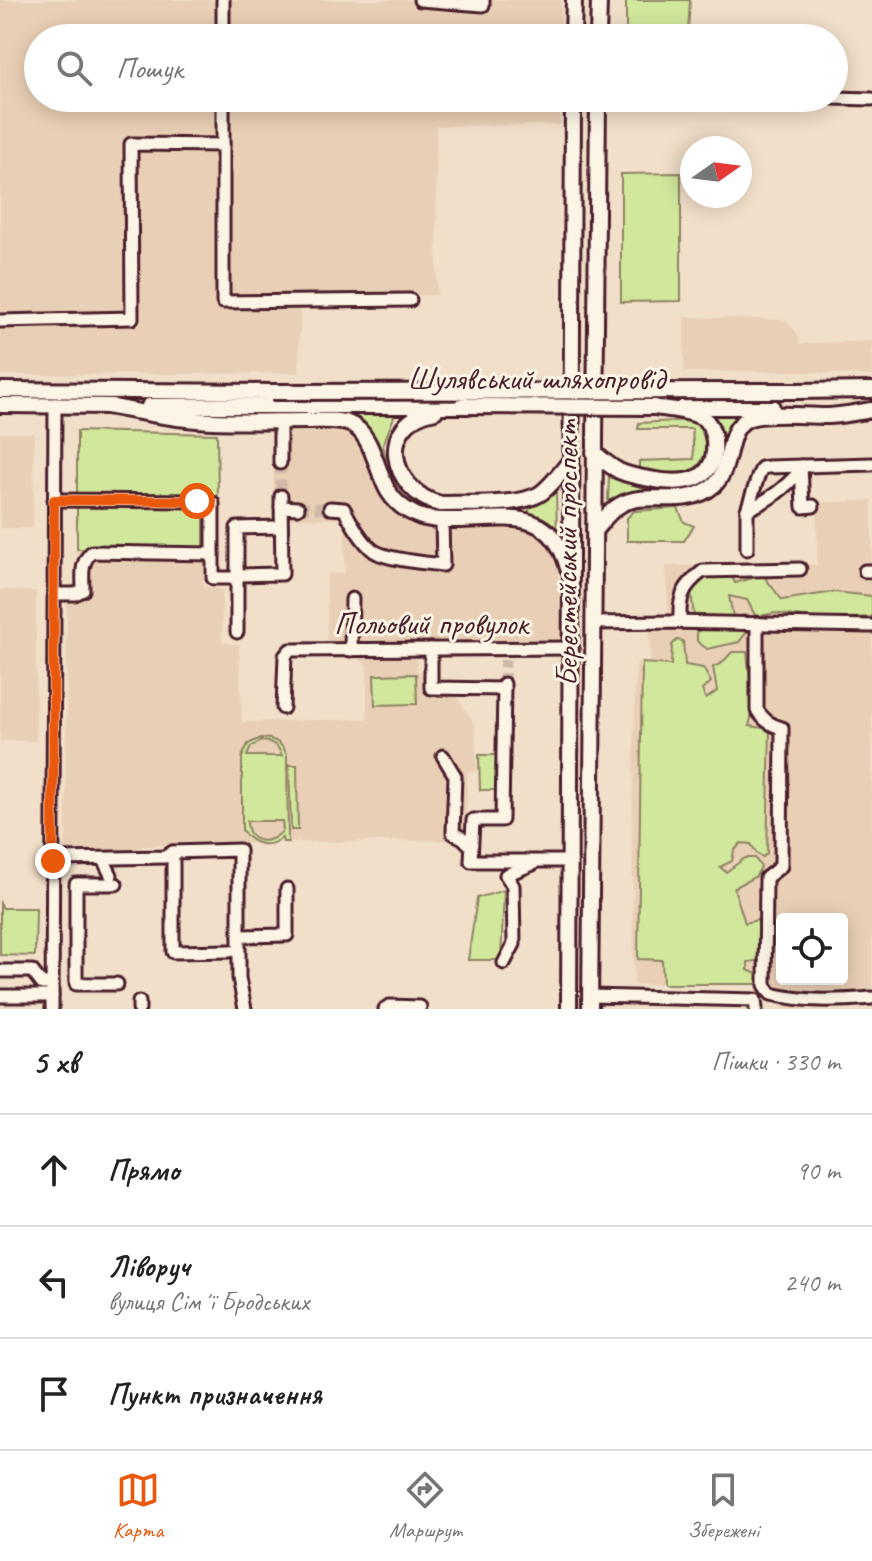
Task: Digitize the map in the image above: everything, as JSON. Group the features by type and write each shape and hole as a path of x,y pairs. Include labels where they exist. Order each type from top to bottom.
{"main road":[{"path":"573,24 574,0"},
{"path":"598,24 599,0"},
{"name":"Берестейський проспект","path":"569,1009 573,112"},
{"name":"Берестейський проспект","path":"590,1002 598,112"},
{"path":"0,390 271,399"},
{"name":"Шулявський шляхопровід","path":"271,399 872,390"},
{"path":"0,405 106,406 271,399"},
{"name":"Шулявський шляхопровід","path":"271,399 461,406 872,409"},
{"path":"106,406 197,420 353,424 367,441 389,492 401,505 427,519 519,519 533,522 555,539 564,555 572,582"},
{"path":"461,406 415,417 405,425 396,440 396,454 407,483 429,501 440,504 530,499 543,491 571,460"},
{"path":"594,452 623,473 683,483 693,480 708,468 713,457 713,433 709,423 701,416 655,407"},
{"path":"594,531 620,504 680,499 714,485 723,474 736,428 744,421 758,416 835,415 872,409"}],"street":[{"path":"223,0 223,24"},
{"path":"420,0 483,5 483,0"},
{"path":"848,98 872,99"},
{"path":"223,112 223,302 410,300"},
{"path":"0,321 132,318 131,144 223,145"},
{"path":"52,996 55,404"},
{"path":"280,421 280,463"},
{"path":"747,549 747,510 762,468 872,464"},
{"path":"801,468 803,507 813,506"},
{"path":"747,510 779,492 801,468"},
{"path":"54,500 213,503 213,578 282,574 281,501 298,508"},
{"path":"330,508 344,509 352,525 374,551 400,559 443,565 442,520"},
{"path":"237,632 234,577 237,528 281,527"},
{"path":"54,594 75,594 83,590 82,565 85,557 92,552 213,554"},
{"path":"680,622 679,602 683,591 703,571 800,569"},
{"path":"351,650 352,599"},
{"path":"594,623 872,626"},
{"path":"757,623 757,710 763,719 782,728 781,866 766,878 765,985 771,994 798,1000 872,998"},
{"name":"Польовий провулок","path":"283,708 285,656 290,650 431,649 505,655 572,648"},
{"path":"431,649 431,688 504,686 502,820 473,820 471,861 571,861"},
{"path":"443,756 455,776 453,833 471,846"},
{"path":"53,861 165,857 173,852 239,850 239,978 245,1009"},
{"path":"173,852 173,952 230,951"},
{"path":"103,859 114,880 76,884 76,984 117,984"},
{"path":"504,963 514,944 513,886 506,875 541,861"},
{"path":"239,936 287,935 287,889"},
{"path":"52,932 76,932"},
{"path":"0,971 32,971 52,996"},
{"path":"0,996 52,996"},
{"path":"590,1002 755,1000 756,1009"},
{"path":"385,1009 389,1006 420,1007"}],"shaded area":[{"path":"0,0 561,0 561,24 24,24 24,112 560,112 560,125 436,126 437,295 300,297 299,373 0,375"},
{"path":"684,317 786,320 797,333 800,344 872,341 872,376 792,371 684,372"},
{"path":"271,425 348,428 365,447 377,487 386,500 396,512 423,528 526,529 537,532 550,545 558,564 561,656 417,657 417,672 428,673 429,690 453,691 475,725 477,771 467,772 466,834 458,840 183,844 142,846 142,851 66,851 67,590 77,580 77,549 204,552 203,586 222,590 222,642 239,645 242,722 367,719 367,665 357,658 327,658 327,574 345,573 345,519 276,518"},
{"path":"0,433 34,433 33,528 0,528"},
{"path":"872,500 872,1001 828,1009 784,1009 764,996 757,984 634,984 632,831 636,663 650,662 650,627 669,626 666,566 817,565 817,503"},
{"path":"0,590 36,591 36,741 0,741"}],"green space":[{"path":"626,0 690,0 689,24 626,24"},
{"path":"680,173 681,301 621,302 621,174"},
{"path":"746,409 730,427 722,462 707,482 689,490 638,492 608,500 609,477 657,490 691,488 705,482 715,470 722,448 717,423 711,413"},
{"path":"342,414 395,414 383,445 386,461 377,440 364,422 343,417"},
{"path":"694,420 703,434 705,446 702,460 696,467 679,472 639,468 639,461 694,459 692,429 638,429 639,423"},
{"path":"77,431 217,434 218,498 204,498 204,552 77,549"},
{"path":"556,492 557,530 529,514 529,509"},
{"path":"678,508 684,522 694,526 684,541 627,541 627,518 634,511"},
{"path":"731,575 735,583 763,575 782,600 834,592 872,596 872,617 817,619 774,613 756,617 747,600 729,596 733,617 747,615 749,629 739,642 707,649 697,641 697,632 711,626 694,616 691,590 705,578"},
{"path":"677,640 683,641 685,665 703,668 711,682 702,690 706,699 717,691 713,667 722,663 732,652 747,652 753,710 749,726 770,729 767,853 763,857 751,844 741,843 734,851 732,861 720,867 726,872 745,858 755,858 761,867 756,876 734,888 745,923 757,920 769,946 762,960 748,962 748,970 759,975 757,984 663,984 662,960 638,959 642,663 671,665 672,645"},
{"path":"416,674 417,704 375,705 374,675"},
{"path":"261,738 270,739 285,751 288,842 283,842 282,838 271,844 260,844 242,830 242,757 248,744","holes":["261,741 274,745 282,756 247,756 251,747","247,821 282,821 283,830 266,841 255,839"]},
{"path":"479,755 499,755 499,790 480,790"},
{"path":"289,765 297,765 298,830 291,830"},
{"path":"504,890 501,960 468,960 477,898"},
{"path":"0,903 3,908 36,908 35,956 0,955"}],"tunnel":[{"path":"280,463 281,496"},
{"path":"298,508 330,508"},
{"path":"504,684 505,660"}],"route":[{"path":"53,861 54,500 197,501"}]}
